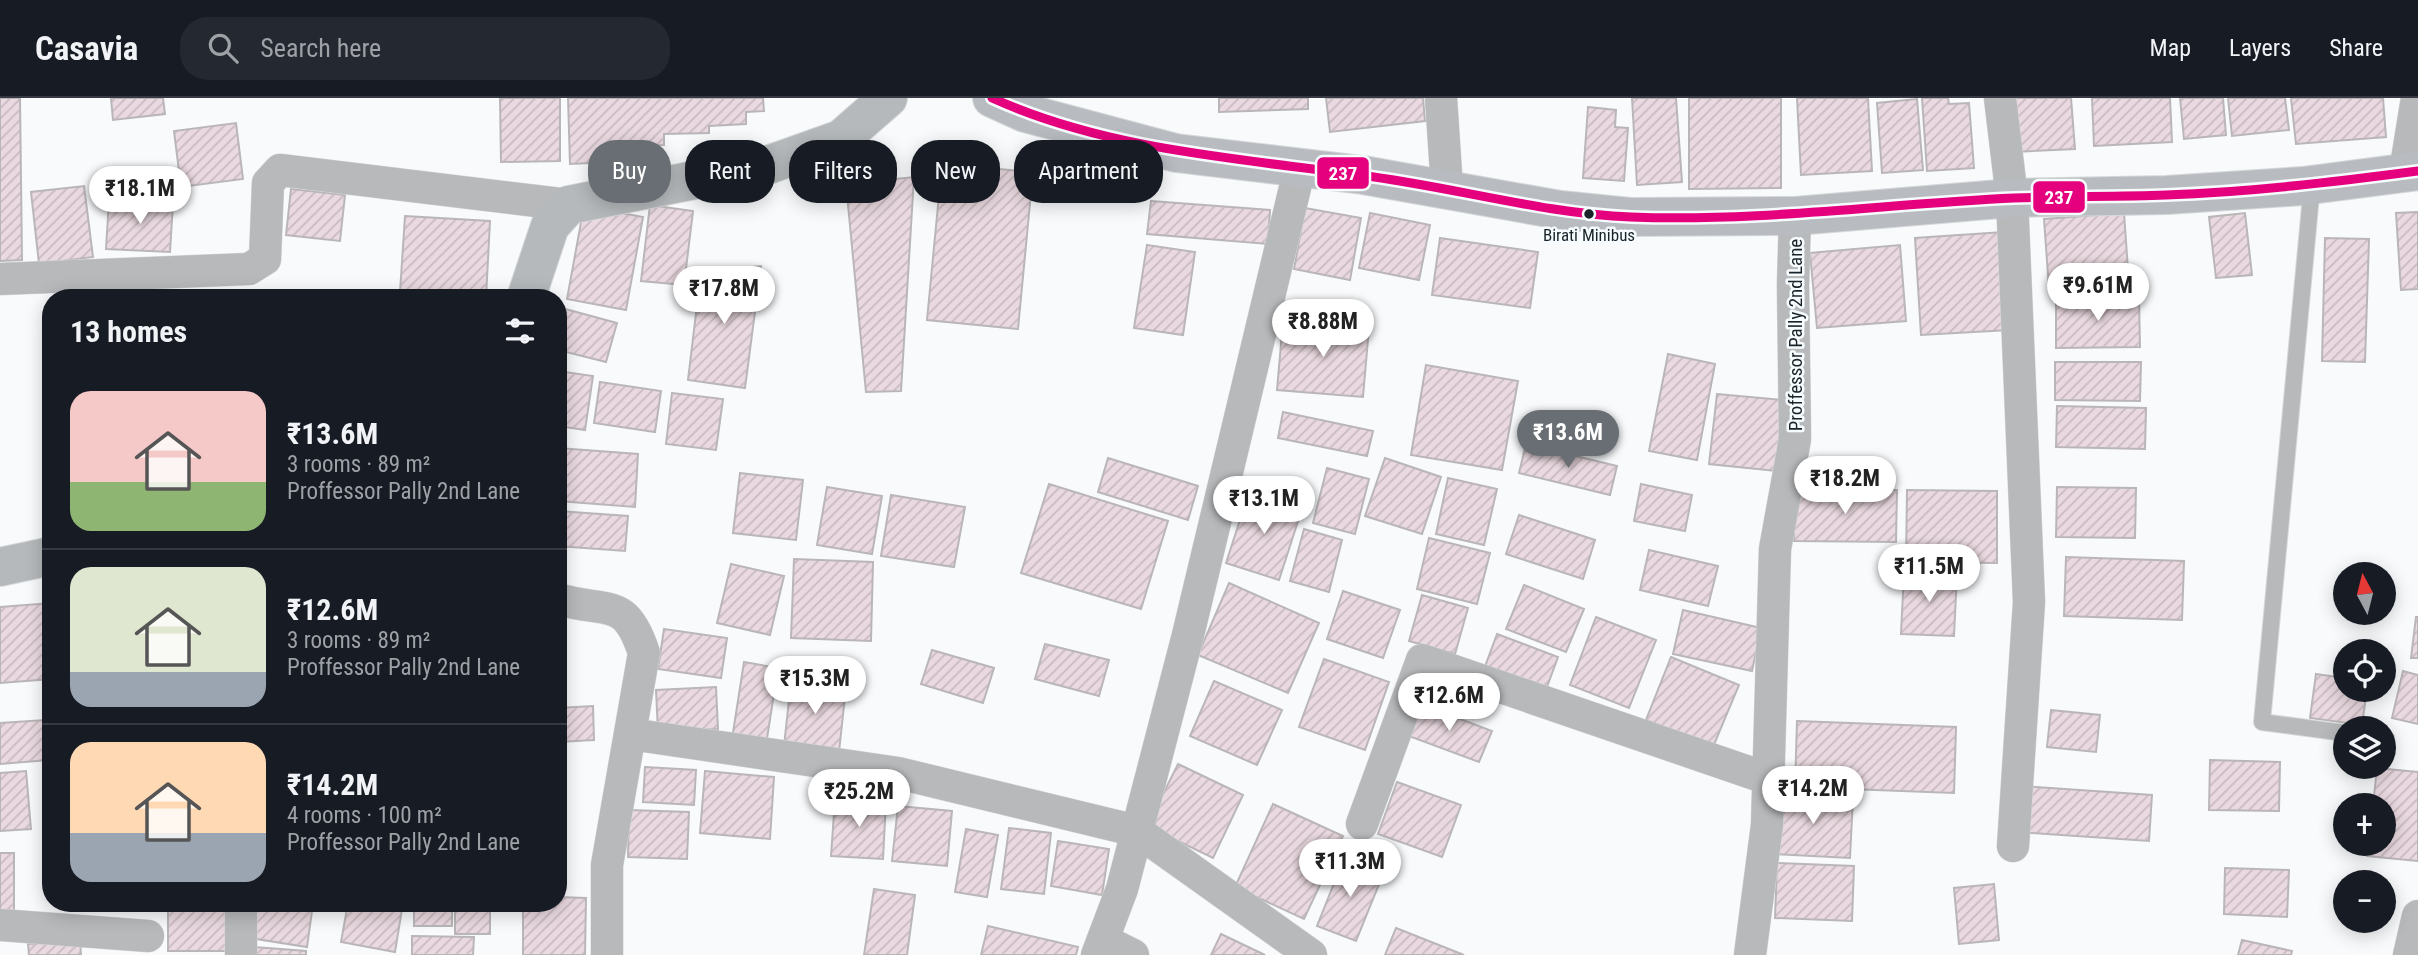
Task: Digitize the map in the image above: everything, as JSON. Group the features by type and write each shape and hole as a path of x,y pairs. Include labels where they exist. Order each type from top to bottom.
{"main road":[{"path":"992,98 1035,116 1176,153 1300,167 1447,188 1560,210 1630,217 1796,216 2012,198 2167,195 2312,185 2412,171"}],"street":[{"path":"0,279 249,269 265,259 268,183 280,170 569,205 598,197 765,166 841,139 888,98"},
{"path":"1441,98 1447,188"},
{"path":"2000,98 2012,198 2029,601 2013,846"},
{"path":"2412,171 2417,98"},
{"path":"1133,955 1100,948 1122,889 1188,635 1300,167"},
{"path":"529,289 550,226 569,205"},
{"name":"Proffessor Pally 2nd Lane","path":"1750,955 1767,825 1774,550 1795,439 1793,285 1796,216"},
{"path":"0,567 42,558"},
{"path":"567,601 620,612 635,626 644,653 607,865 607,955"},
{"path":"1362,824 1422,660 1769,779"},
{"path":"630,734 898,774 1137,831 1311,955"},
{"path":"241,955 242,912"},
{"path":"2409,955 2418,916"},
{"path":"0,925 148,936"}],"lane":[{"path":"2312,185 2262,722 2333,731"}],"building":[{"path":"0,98 20,98 22,260 0,261"},
{"path":"111,98 163,98 165,114 113,120"},
{"path":"500,98 560,98 560,161 501,162"},
{"path":"568,98 763,98 764,111 746,112 746,124 709,126 709,133 664,134 664,140 588,140 588,163 570,164"},
{"path":"1219,98 1308,98 1308,109 1219,112"},
{"path":"1326,98 1423,98 1425,121 1330,132"},
{"path":"1632,98 1676,98 1682,182 1637,185"},
{"path":"1689,98 1781,98 1781,188 1689,189"},
{"path":"1797,98 1868,98 1872,171 1801,175"},
{"path":"1922,98 1948,98 1949,104 1969,103 1974,168 1927,171"},
{"path":"2010,98 2071,98 2075,149 2014,152"},
{"path":"2092,98 2170,98 2172,142 2094,146"},
{"path":"2180,98 2223,98 2226,135 2184,139"},
{"path":"2228,98 2285,98 2289,130 2232,136"},
{"path":"2291,98 2383,98 2386,137 2296,144"},
{"path":"1917,99 1923,170 1882,173 1877,103"},
{"path":"1588,107 1616,110 1615,127 1628,128 1624,181 1583,178"},
{"path":"236,123 243,179 181,187 174,131"},
{"path":"1000,169 1014,170 1014,203 1030,203 1018,329 927,320 938,203 1000,203"},
{"path":"911,177 912,203 901,391 866,392 848,203 897,203 897,179"},
{"path":"84,186 93,257 39,264 31,192"},
{"path":"291,189 345,195 340,241 286,235"},
{"path":"109,200 173,203 170,252 106,249"},
{"path":"1151,203 1270,210 1268,244 1147,234"},
{"path":"650,205 693,211 684,285 641,281"},
{"path":"584,206 643,217 626,310 567,299"},
{"path":"1305,208 1361,218 1350,280 1294,269"},
{"path":"2418,212 2418,289 2401,290 2396,213"},
{"path":"1370,213 1430,225 1419,280 1359,268"},
{"path":"2124,213 2129,284 2049,289 2044,219"},
{"path":"2245,213 2252,275 2216,278 2209,217"},
{"path":"405,216 490,221 486,289 400,289"},
{"path":"2003,232 2009,330 1921,335 1915,238"},
{"path":"1440,238 1538,252 1530,308 1432,295"},
{"path":"2325,238 2369,239 2365,362 2322,361"},
{"path":"1147,245 1195,252 1183,335 1134,328"},
{"path":"1900,245 1906,321 1817,328 1810,253"},
{"path":"761,266 745,388 688,380 701,272"},
{"path":"2139,298 2140,347 2056,348 2056,299"},
{"path":"567,309 617,323 606,362 567,352"},
{"path":"1283,321 1369,328 1363,397 1277,390"},
{"path":"1668,354 1715,364 1697,460 1649,451"},
{"path":"2055,362 2141,362 2140,401 2055,400"},
{"path":"1426,365 1518,381 1502,470 1411,455"},
{"path":"567,372 593,376 585,430 567,427"},
{"path":"600,382 661,391 655,432 594,423"},
{"path":"672,393 723,399 716,450 666,444"},
{"path":"1717,394 1783,400 1776,471 1709,464"},
{"path":"2057,406 2146,408 2145,449 2056,447"},
{"path":"1283,412 1373,431 1367,456 1278,438"},
{"path":"1526,444 1617,466 1610,495 1519,473"},
{"path":"567,449 638,454 635,507 567,502"},
{"path":"1108,458 1198,486 1188,520 1098,492"},
{"path":"1385,458 1441,477 1422,534 1365,516"},
{"path":"1327,468 1369,479 1355,534 1313,523"},
{"path":"740,473 803,480 796,540 733,533"},
{"path":"1448,478 1497,489 1484,545 1436,534"},
{"path":"1049,484 1168,521 1141,609 1021,573"},
{"path":"1641,484 1692,495 1685,531 1634,521"},
{"path":"827,487 882,496 872,554 817,545"},
{"path":"2057,487 2136,488 2135,538 2056,537"},
{"path":"1794,490 1897,490 1896,542 1794,541"},
{"path":"1907,490 1997,491 1997,563 1906,562"},
{"path":"1249,492 1302,509 1279,580 1226,563"},
{"path":"891,495 965,507 954,567 881,556"},
{"path":"567,512 628,516 625,551 567,547"},
{"path":"1519,515 1595,540 1583,579 1506,554"},
{"path":"1304,529 1342,540 1329,592 1290,581"},
{"path":"1429,538 1490,553 1477,604 1417,589"},
{"path":"1649,550 1718,566 1708,606 1640,590"},
{"path":"2066,557 2184,561 2182,620 2064,616"},
{"path":"794,559 873,562 871,641 791,638"},
{"path":"731,564 784,576 770,635 717,623"},
{"path":"1904,572 1957,574 1954,636 1901,634"},
{"path":"1229,583 1319,623 1288,693 1198,655"},
{"path":"1524,585 1584,609 1566,652 1506,629"},
{"path":"1343,591 1400,610 1383,658 1327,639"},
{"path":"1422,595 1468,608 1455,654 1409,641"},
{"path":"42,604 42,680 0,683 0,607"},
{"path":"1683,610 1761,628 1752,671 1673,654"},
{"path":"1596,617 1656,640 1629,708 1570,685"},
{"path":"2416,617 2418,658 2411,658"},
{"path":"664,629 727,638 721,678 658,669"},
{"path":"1497,634 1558,657 1544,695 1483,672"},
{"path":"1045,644 1109,660 1099,696 1035,679"},
{"path":"932,650 994,668 983,703 921,684"},
{"path":"1671,657 1739,685 1713,747 1646,720"},
{"path":"1324,659 1389,682 1365,750 1299,727"},
{"path":"744,662 778,668 766,745 732,739"},
{"path":"2403,671 2418,675 2418,724 2392,716"},
{"path":"2316,674 2333,676 2333,702 2365,702 2363,716 2333,716 2333,721 2310,718"},
{"path":"791,681 846,687 839,752 784,746"},
{"path":"1214,681 1282,710 1257,765 1190,736"},
{"path":"716,687 718,729 658,732 656,690"},
{"path":"1418,703 1492,731 1479,762 1406,735"},
{"path":"593,706 594,740 567,742 567,707"},
{"path":"2051,710 2100,715 2096,752 2047,747"},
{"path":"42,720 42,760 0,764 0,723"},
{"path":"1797,721 1956,727 1954,793 1795,787"},
{"path":"2210,760 2280,762 2279,811 2209,810"},
{"path":"1178,764 1243,795 1213,858 1147,826"},
{"path":"645,767 696,770 694,805 643,802"},
{"path":"2396,770 2418,772 2418,861 2367,856 2396,856 2396,793 2374,793 2376,779 2396,779"},
{"path":"26,771 31,829 0,831 0,773"},
{"path":"705,771 774,777 770,839 700,833"},
{"path":"1397,782 1461,805 1442,857 1378,834"},
{"path":"2020,786 2152,795 2149,841 2017,832"},
{"path":"1776,795 1853,798 1850,858 1774,854"},
{"path":"835,799 886,802 883,859 831,856"},
{"path":"1273,804 1343,836 1304,919 1235,887"},
{"path":"898,806 952,811 947,866 892,861"},
{"path":"629,810 689,812 687,859 628,857"},
{"path":"1009,828 1051,833 1044,894 1001,889"},
{"path":"966,829 998,835 987,897 955,892"},
{"path":"1058,841 1109,849 1102,895 1051,886"},
{"path":"0,853 14,853 14,913 0,913"},
{"path":"1345,856 1384,872 1356,941 1317,926"},
{"path":"1777,863 1854,866 1852,921 1775,918"},
{"path":"2225,868 2289,870 2287,917 2224,914"},
{"path":"1994,884 1999,940 1959,944 1954,888"},
{"path":"874,889 915,895 907,955 864,955"},
{"path":"567,897 586,898 585,955 523,955 523,912 567,912"},
{"path":"168,912 235,912 235,951 168,951"},
{"path":"254,912 312,912 307,947 250,938"},
{"path":"346,912 402,912 395,952 341,942"},
{"path":"414,912 452,912 452,926 414,926"},
{"path":"455,912 490,912 490,934 455,934"},
{"path":"988,926 1078,947 1076,955 981,955"},
{"path":"1396,928 1464,955 1385,955"},
{"path":"1221,934 1265,955 1211,955"},
{"path":"412,936 474,937 473,955 412,955"},
{"path":"80,940 81,955 29,955 28,944"},
{"path":"2242,940 2292,951 2291,955 2238,955"},
{"path":"253,947 306,951 306,955 252,955"}],"transit line":[{"name":"237","path":"992,98 1080,130 1172,150 1393,180 1562,210 1631,217 1727,217 2014,198 2198,194 2418,171"}],"place":[{"name":"Birati Minibus","path":"1589,214"}]}
